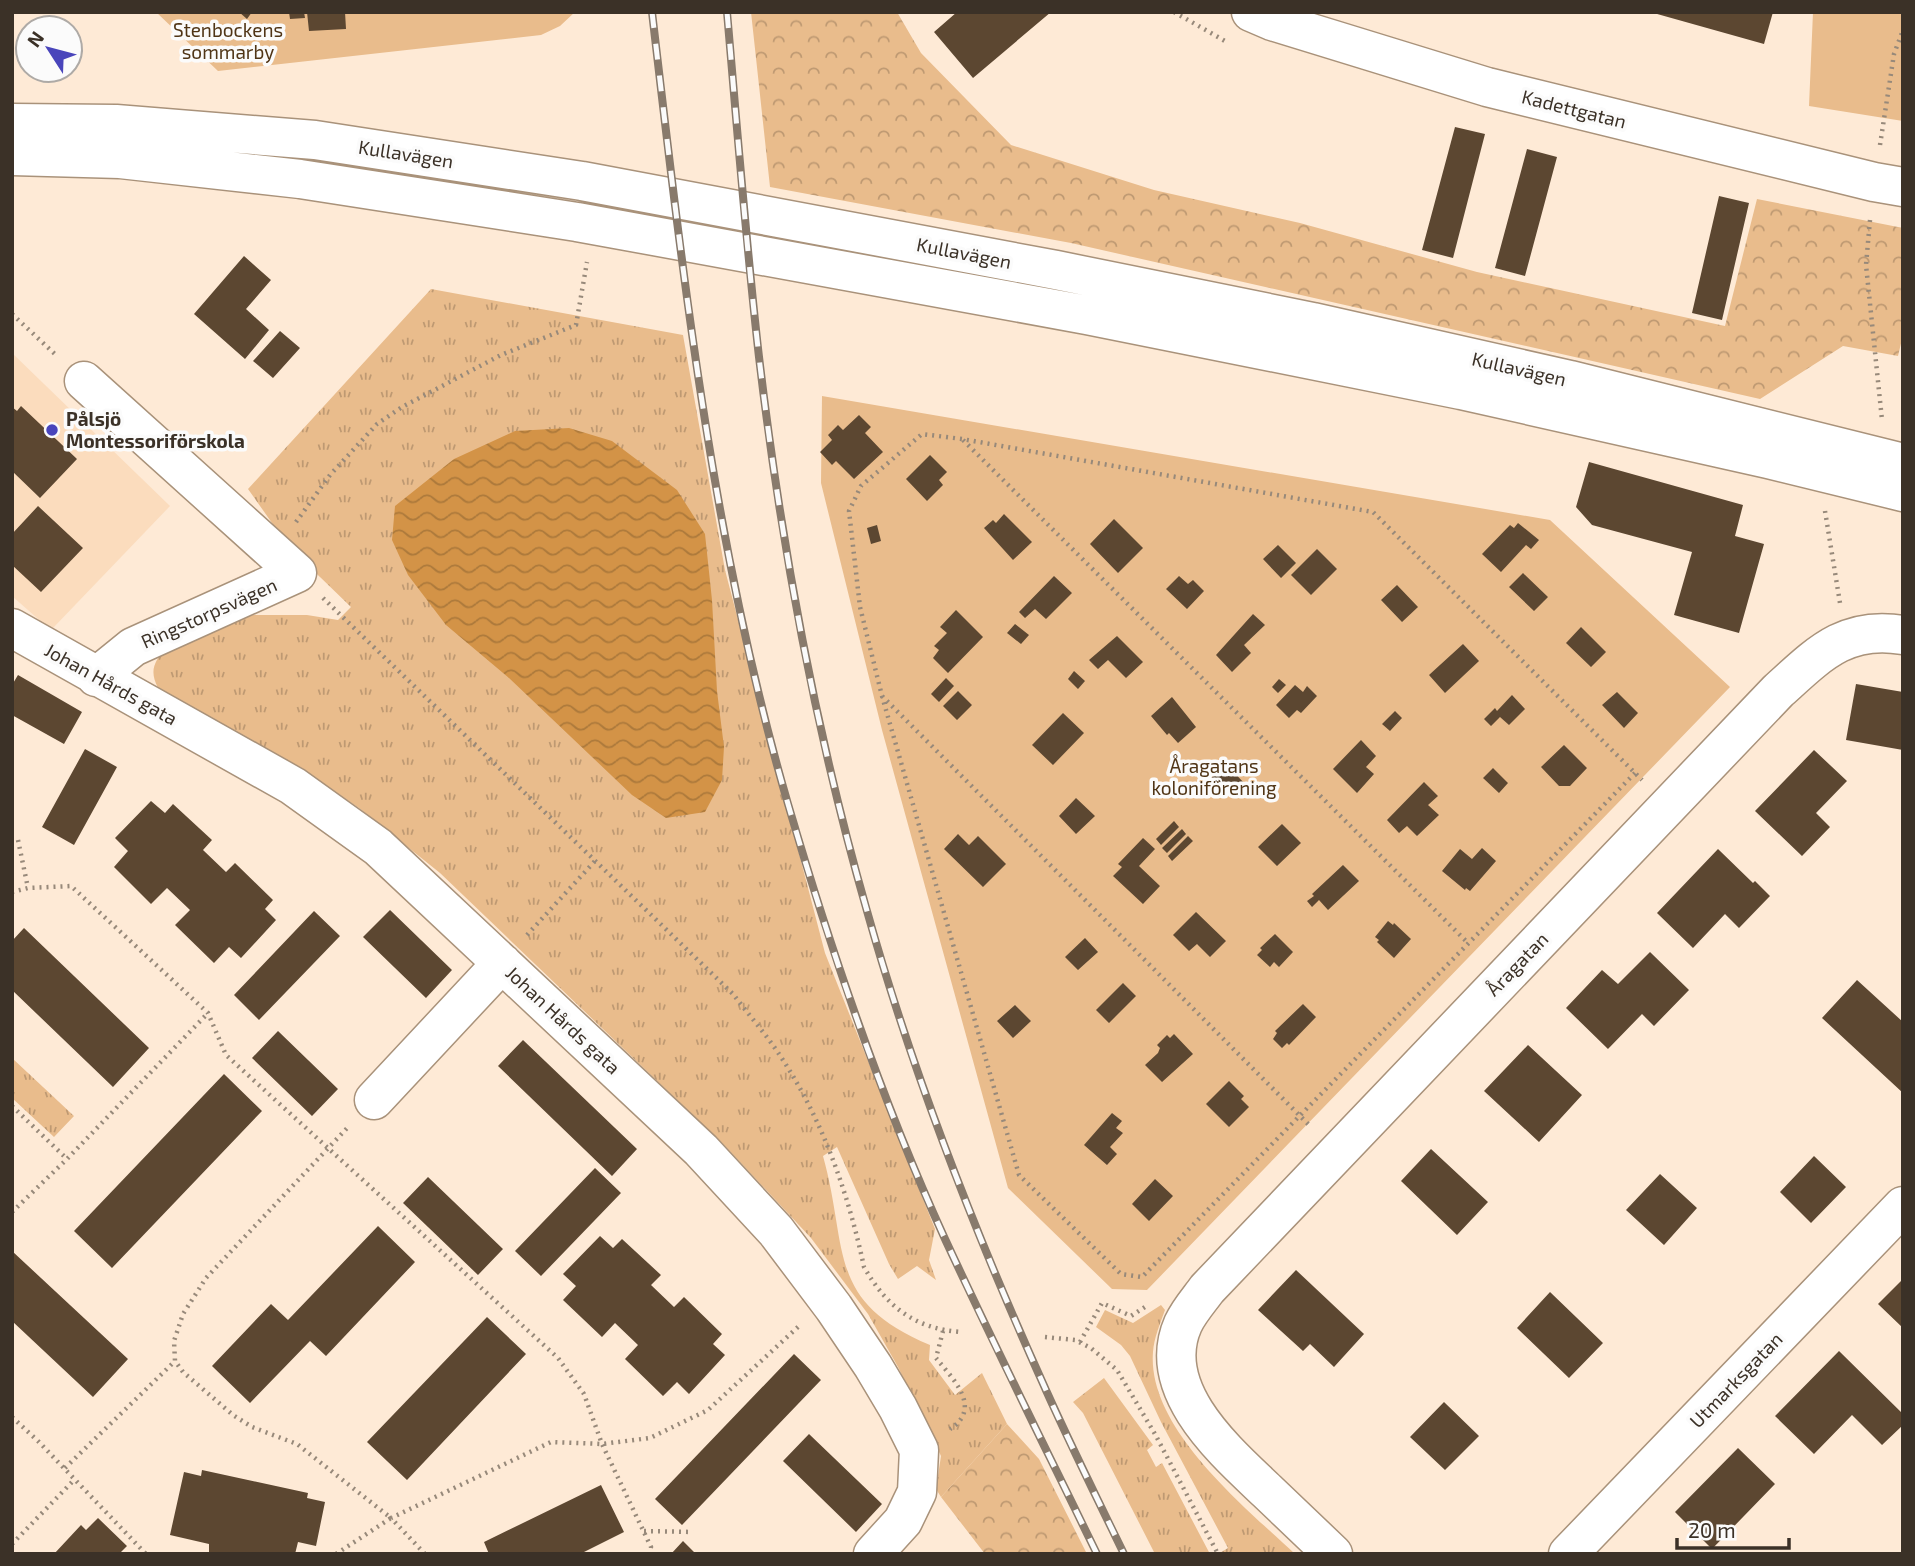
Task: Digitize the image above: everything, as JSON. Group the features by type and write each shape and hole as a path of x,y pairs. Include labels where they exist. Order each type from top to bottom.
{"street":[{"name":"Kadettgatan","path":"1251,12 1272,21 1486,87 1888,185"},
{"name":"Kullavägen","path":"12,123 116,124 315,140 582,181 1029,265 1313,323 1570,380 1854,465 1903,492"},
{"name":"Kullavägen","path":"12,156 120,159 300,179 577,222 1087,315 1854,465 1903,463"},
{"name":"Ringstorpsvägen","path":"84,382 286,562 133,647 96,677"},
{"name":"Johan Hårds gata","path":"12,628 293,786 379,848 701,1150 776,1231 834,1308 879,1377 919,1450 918,1492 903,1521 873,1554"},
{"name":"Åragatan","path":"1333,1554 1219,1446 1199,1420 1183,1389 1178,1371 1177,1352 1182,1326 1207,1289 1778,691 1824,652 1849,638 1869,632 1903,635"},
{"path":"374,1100 502,963"},
{"name":"Utmarksgatan","path":"1568,1554 1903,1206"}],"path":[{"path":"1849,638 1840,604 1825,509 1843,514 1864,421 1880,426 1882,418 1866,265 1888,185 1894,54 1903,30"},
{"path":"589,252 576,325 500,355 402,407 377,424 330,475 286,562 733,994 779,1054 816,1119 835,1163 864,1267 872,1281 894,1307 911,1318 943,1331 961,1332"},
{"path":"12,314 84,382"},
{"path":"1635,774 1142,1277 1121,1274 1019,1175 882,696 860,607 849,511 861,486 922,434 1373,512 1650,787"},
{"path":"962,439 1468,943"},
{"path":"882,696 1317,1132"},
{"path":"18,840 28,888"},
{"path":"502,963 595,861"},
{"path":"12,892 28,888 71,886 208,1013 226,1055 558,1358 584,1394 602,1444 651,1547 649,1554"},
{"path":"12,1212 208,1013"},
{"path":"374,1100 206,1278 183,1314 174,1341 175,1361 183,1372 233,1415 252,1427 297,1444 391,1518 425,1554"},
{"path":"12,1106 67,1159"},
{"path":"1080,1342 1102,1303 1131,1315 1149,1304"},
{"path":"336,1554 391,1518 551,1442 602,1444 650,1438 709,1410 797,1328 834,1308"},
{"path":"943,1331 936,1358 960,1389"},
{"path":"1045,1337 1061,1337 1080,1342 1107,1360 1129,1390 1218,1554"},
{"path":"65,1468 175,1361"},
{"path":"12,1417 65,1468 146,1554"},
{"path":"12,1544 75,1479"},
{"path":"644,1531 693,1532"}],"shaded area":[{"name":"Pålsjö Montessoriförskola","path":"12,353 170,506 53,628 45,625 12,596"}],"green space":[{"name":"Stenbockens sommarby","path":"156,12 575,12 560,26 541,35 218,71"},
{"path":"751,12 897,12 921,53 1011,145 1154,190 1300,223 1477,272 1725,326 1757,199 1903,228 1903,335 1898,356 1843,346 1760,399 1071,243 770,187"},
{"path":"1813,12 1903,12 1903,121 1809,106"},
{"path":"431,289 683,335 725,570 825,953 935,1229 929,1260 936,1280 917,1266 898,1279 837,1147 823,1156 847,1269 857,1290 873,1310 896,1328 930,1345 929,1360 955,1395 982,1373 1007,1424 941,1497 936,1489 941,1456 898,1367 868,1314 811,1238 724,1145 440,873 359,808 306,772 158,688 155,682 154,666 167,647 253,615 307,615 338,620 351,607 289,547 248,489"},
{"name":"Åragatans koloniförening","path":"822,396 1550,520 1730,687 1147,1290 1112,1289 1008,1188 882,730 821,483"},
{"path":"12,1058 74,1116 54,1137 12,1098"},
{"path":"1161,1305 1165,1310 1153,1352 1155,1381 1165,1409 1203,1464 1250,1513 1295,1554 1218,1554 1228,1548 1161,1422 1130,1356 1121,1345 1096,1327 1105,1310 1133,1323"},
{"path":"1104,1378 1153,1445 1147,1450 1156,1467 1162,1463 1210,1554 1155,1554 1083,1413 1073,1402"},
{"path":"1007,1424 1039,1459 1087,1554 985,1554 941,1497"}],"water":[{"path":"569,428 612,441 677,490 705,534 724,747 722,780 705,812 666,818 632,795 509,678 446,625 408,575 392,540 395,506 454,459 515,431"}],"building":[{"path":"239,12 252,12 247,19"},
{"path":"289,12 304,12 305,18 290,19"},
{"path":"307,12 345,12 346,29 309,31"},
{"path":"957,12 1051,12 973,78 934,32"},
{"path":"1650,12 1773,12 1764,44"},
{"path":"1455,127 1485,134 1453,258 1422,250"},
{"path":"1527,149 1557,157 1525,276 1495,268"},
{"path":"1719,196 1749,203 1722,320 1692,313"},
{"path":"244,256 271,280 246,309 269,330 245,359 194,314"},
{"path":"280,331 300,348 273,378 253,361"},
{"path":"21,406 77,459 40,498 12,471 12,407 17,411"},
{"path":"859,415 871,427 865,433 883,452 854,479 836,461 832,465 820,452 832,440 828,435 838,425 843,430"},
{"path":"930,455 947,472 939,480 943,485 927,501 906,479"},
{"path":"1589,462 1743,505 1735,536 1764,544 1739,633 1674,615 1692,552 1592,525 1576,507"},
{"path":"38,506 83,548 41,592 12,565 12,534"},
{"path":"1004,514 1032,542 1013,560 984,528 993,520 996,523"},
{"path":"1114,519 1143,548 1118,573 1090,544"},
{"path":"1518,523 1539,540 1531,549 1526,545 1501,572 1482,554 1510,525 1514,528"},
{"path":"877,525 881,541 871,544 867,528"},
{"path":"1278,545 1296,563 1281,578 1263,559"},
{"path":"1317,549 1337,569 1311,595 1291,575"},
{"path":"1523,573 1548,597 1534,611 1509,587"},
{"path":"1054,576 1072,593 1046,619 1035,609 1025,618 1019,612"},
{"path":"1179,576 1188,584 1193,580 1204,591 1187,609 1166,589"},
{"path":"1397,585 1418,607 1402,622 1381,600"},
{"path":"956,610 983,637 948,673 933,658 939,650 934,646 947,633 940,627"},
{"path":"1253,614 1265,625 1244,645 1251,653 1232,672 1216,655"},
{"path":"1015,624 1029,635 1021,644 1007,633"},
{"path":"1581,627 1606,652 1591,667 1566,643"},
{"path":"1117,636 1143,662 1126,678 1108,660 1098,669 1089,660"},
{"path":"1463,644 1479,661 1445,693 1429,675"},
{"path":"1074,671 1085,681 1078,689 1068,679"},
{"path":"18,675 82,712 64,744 12,715 12,685"},
{"path":"946,678 954,686 939,702 931,694"},
{"path":"1279,679 1286,685 1278,693 1272,687"},
{"path":"1856,684 1903,692 1903,750 1846,740"},
{"path":"1295,685 1303,692 1307,686 1317,696 1301,713 1297,710 1289,718 1276,705"},
{"path":"958,691 972,705 957,720 943,706"},
{"path":"1617,692 1638,713 1624,728 1602,705"},
{"path":"1512,695 1525,709 1509,725 1500,717 1491,726 1484,719 1495,708 1497,711"},
{"path":"1172,697 1196,727 1178,743 1169,733 1167,735 1151,716"},
{"path":"1395,711 1402,718 1390,731 1382,724"},
{"path":"1063,713 1084,733 1053,765 1032,745"},
{"path":"1361,740 1376,756 1366,767 1374,774 1357,793 1333,769"},
{"path":"1564,745 1587,768 1570,786 1559,786 1541,767"},
{"path":"85,749 117,767 74,845 42,827"},
{"path":"1814,750 1847,781 1816,813 1830,827 1802,856 1755,811"},
{"path":"1226,764 1245,784 1237,793 1229,786 1222,793 1209,780"},
{"path":"1493,768 1508,783 1499,793 1483,778"},
{"path":"1424,782 1438,796 1428,805 1439,815 1417,836 1407,826 1399,833 1387,820"},
{"path":"1076,798 1095,816 1076,834 1059,816"},
{"path":"151,801 165,813 173,804 212,840 203,850 226,872 235,863 273,900 265,909 276,920 241,958 229,947 214,963 175,925 190,910 167,888 151,904 114,867 128,851 115,838"},
{"path":"1174,821 1179,827 1161,845 1156,839"},
{"path":"1282,824 1301,843 1277,866 1258,847"},
{"path":"1182,829 1186,834 1167,853 1162,848"},
{"path":"958,834 969,845 978,836 1006,864 983,887 944,849"},
{"path":"1188,836 1193,841 1172,861 1168,856"},
{"path":"1143,838 1155,849 1139,866 1160,886 1143,904 1113,876 1122,867 1118,864"},
{"path":"1482,848 1496,861 1470,891 1442,871 1460,849 1472,859"},
{"path":"1718,849 1770,896 1739,928 1725,914 1693,948 1657,913"},
{"path":"1343,865 1359,881 1328,910 1319,900 1312,907 1307,901 1314,896 1312,894"},
{"path":"390,910 452,970 426,998 363,937"},
{"path":"314,911 340,936 259,1020 234,995"},
{"path":"1196,912 1226,941 1210,957 1197,944 1189,951 1173,935"},
{"path":"1388,921 1393,925 1394,923 1411,939 1394,958 1375,937"},
{"path":"24,928 149,1048 113,1087 12,990 12,941"},
{"path":"1275,934 1293,952 1279,967 1274,962 1270,967 1257,955 1262,950 1260,948"},
{"path":"1085,938 1098,952 1078,970 1065,957"},
{"path":"1650,952 1689,990 1654,1026 1642,1014 1608,1049 1566,1008 1602,970 1618,984"},
{"path":"1857,980 1903,1022 1903,1093 1822,1018"},
{"path":"1123,983 1136,996 1109,1023 1096,1010"},
{"path":"1303,1004 1316,1017 1289,1045 1287,1043 1282,1048 1273,1039 1277,1033 1275,1031"},
{"path":"1015,1005 1031,1021 1013,1038 997,1021"},
{"path":"278,1031 338,1089 312,1116 252,1058"},
{"path":"1174,1034 1193,1054 1162,1082 1145,1065 1158,1053 1160,1048 1157,1045 1167,1035 1170,1038"},
{"path":"523,1040 637,1149 612,1176 498,1066"},
{"path":"1528,1045 1582,1095 1539,1142 1484,1091"},
{"path":"224,1074 262,1111 112,1268 74,1231"},
{"path":"1229,1081 1244,1096 1241,1099 1249,1107 1229,1127 1206,1104"},
{"path":"1112,1113 1122,1121 1116,1128 1123,1133 1110,1147 1117,1154 1107,1165 1084,1145"},
{"path":"1431,1149 1488,1202 1457,1235 1401,1181"},
{"path":"1814,1156 1846,1187 1811,1223 1780,1192"},
{"path":"595,1168 621,1193 541,1276 515,1251"},
{"path":"1660,1174 1697,1208 1664,1245 1626,1210"},
{"path":"428,1177 503,1249 478,1275 403,1203"},
{"path":"1155,1179 1173,1196 1149,1221 1132,1204"},
{"path":"378,1226 415,1262 326,1356 310,1341 250,1403 212,1366 271,1304 288,1320"},
{"path":"600,1236 613,1248 622,1239 661,1275 651,1285 674,1307 684,1297 722,1334 713,1344 725,1355 689,1394 677,1382 663,1396 625,1359 638,1345 615,1323 602,1337 563,1300 576,1286 563,1274"},
{"path":"12,1251 128,1359 93,1397 12,1321"},
{"path":"1296,1270 1364,1334 1334,1367 1310,1344 1303,1351 1258,1310"},
{"path":"1903,1279 1903,1328 1878,1304"},
{"path":"1550,1292 1603,1343 1569,1378 1517,1328"},
{"path":"487,1317 526,1354 407,1480 367,1442"},
{"path":"1839,1351 1903,1414 1903,1425 1882,1445 1852,1415 1814,1454 1775,1416"},
{"path":"794,1354 821,1380 682,1525 655,1499"},
{"path":"1444,1402 1479,1436 1445,1470 1410,1437"},
{"path":"809,1434 882,1504 856,1532 783,1461"},
{"path":"1738,1448 1775,1484 1712,1549 1675,1512"},
{"path":"202,1470 308,1493 307,1498 325,1502 316,1546 298,1542 295,1554 209,1554 209,1544 170,1535 184,1472 201,1476"},
{"path":"601,1485 624,1532 580,1554 489,1554 484,1542"},
{"path":"98,1518 127,1546 119,1554 54,1554 81,1525 86,1530"},
{"path":"683,1541 696,1554 671,1554"}],"railway":[{"path":"652,12 689,311 720,510 739,609 788,804 840,969 900,1133 964,1279 1097,1554"},
{"path":"727,12 754,314 778,497 802,636 848,843 885,971 945,1148 1016,1322 1124,1554"}],"place":[{"name":"Pålsjö Montessoriförskola","path":"52,430"}]}
